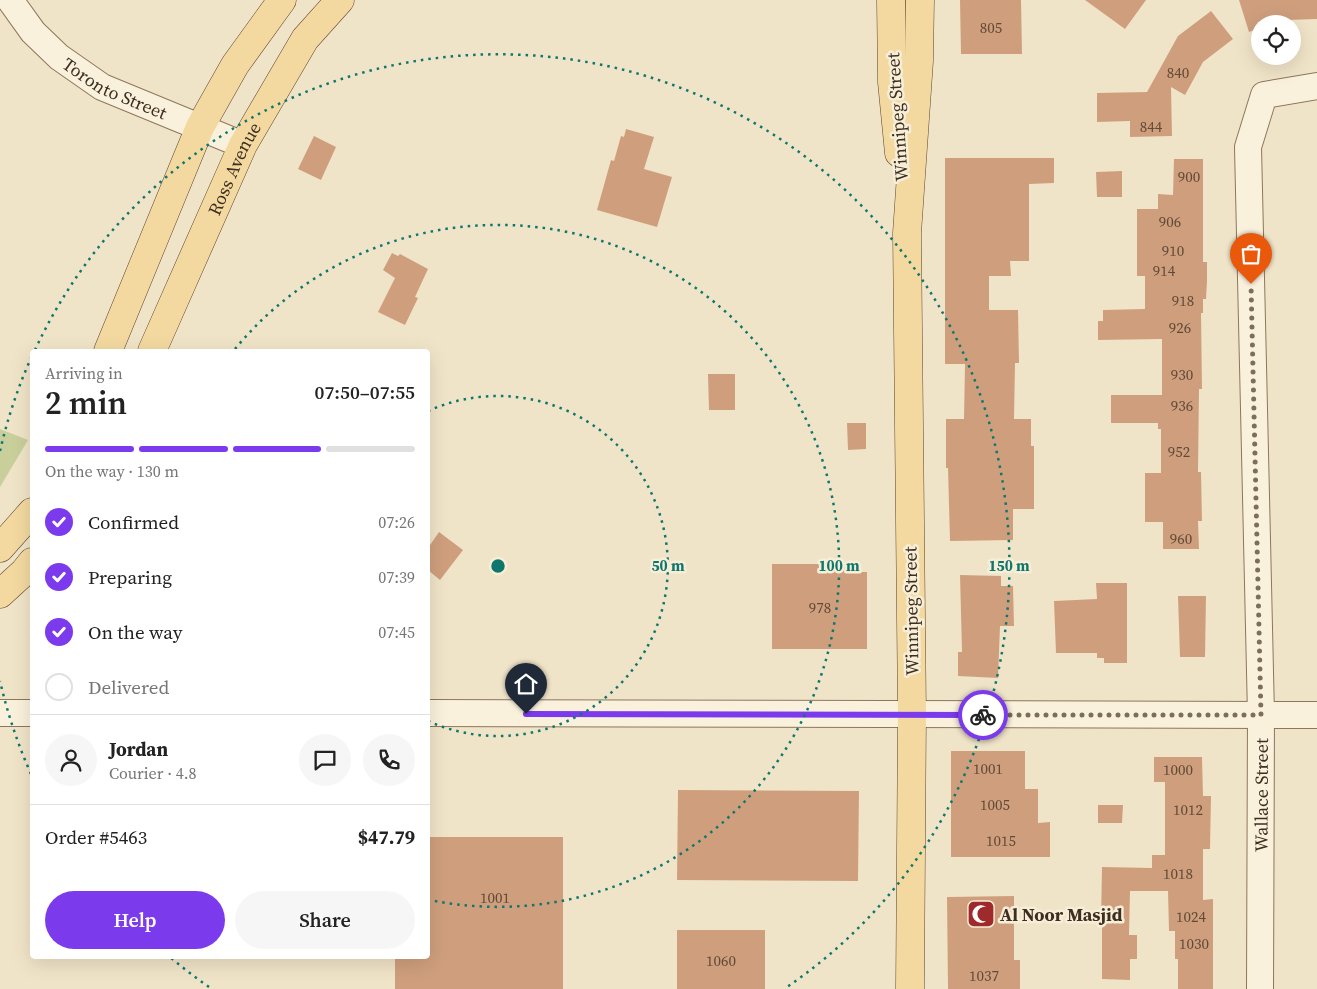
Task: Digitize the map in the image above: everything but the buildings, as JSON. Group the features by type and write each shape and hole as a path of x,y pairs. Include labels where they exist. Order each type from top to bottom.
{"main road":[{"path":"109,349 200,127 235,65 282,0"},
{"name":"Ross Avenue","path":"153,349 243,145 305,39 340,0"},
{"name":"Winnipeg Street","path":"891,0 892,82 907,233"},
{"name":"Winnipeg Street","path":"910,989 912,714 907,233 919,61 920,0"},
{"path":"0,548 30,514"},
{"path":"0,594 30,564"}],"street":[{"name":"Toronto Street","path":"10,0 32,32 59,57 102,87 243,145"},
{"name":"Wallace Street","path":"1260,989 1261,715 1248,146 1264,95 1317,86"},
{"path":"0,713 30,713"},
{"path":"430,714 1317,715"}],"green space":[{"path":"0,429 28,440 0,487"}],"way so far":[{"path":"983,715 1261,715 1251,284"}],"place":[{"name":"Al Noor Masjid","path":"981,914"}],"route":[{"path":"526,714 983,715"}]}
